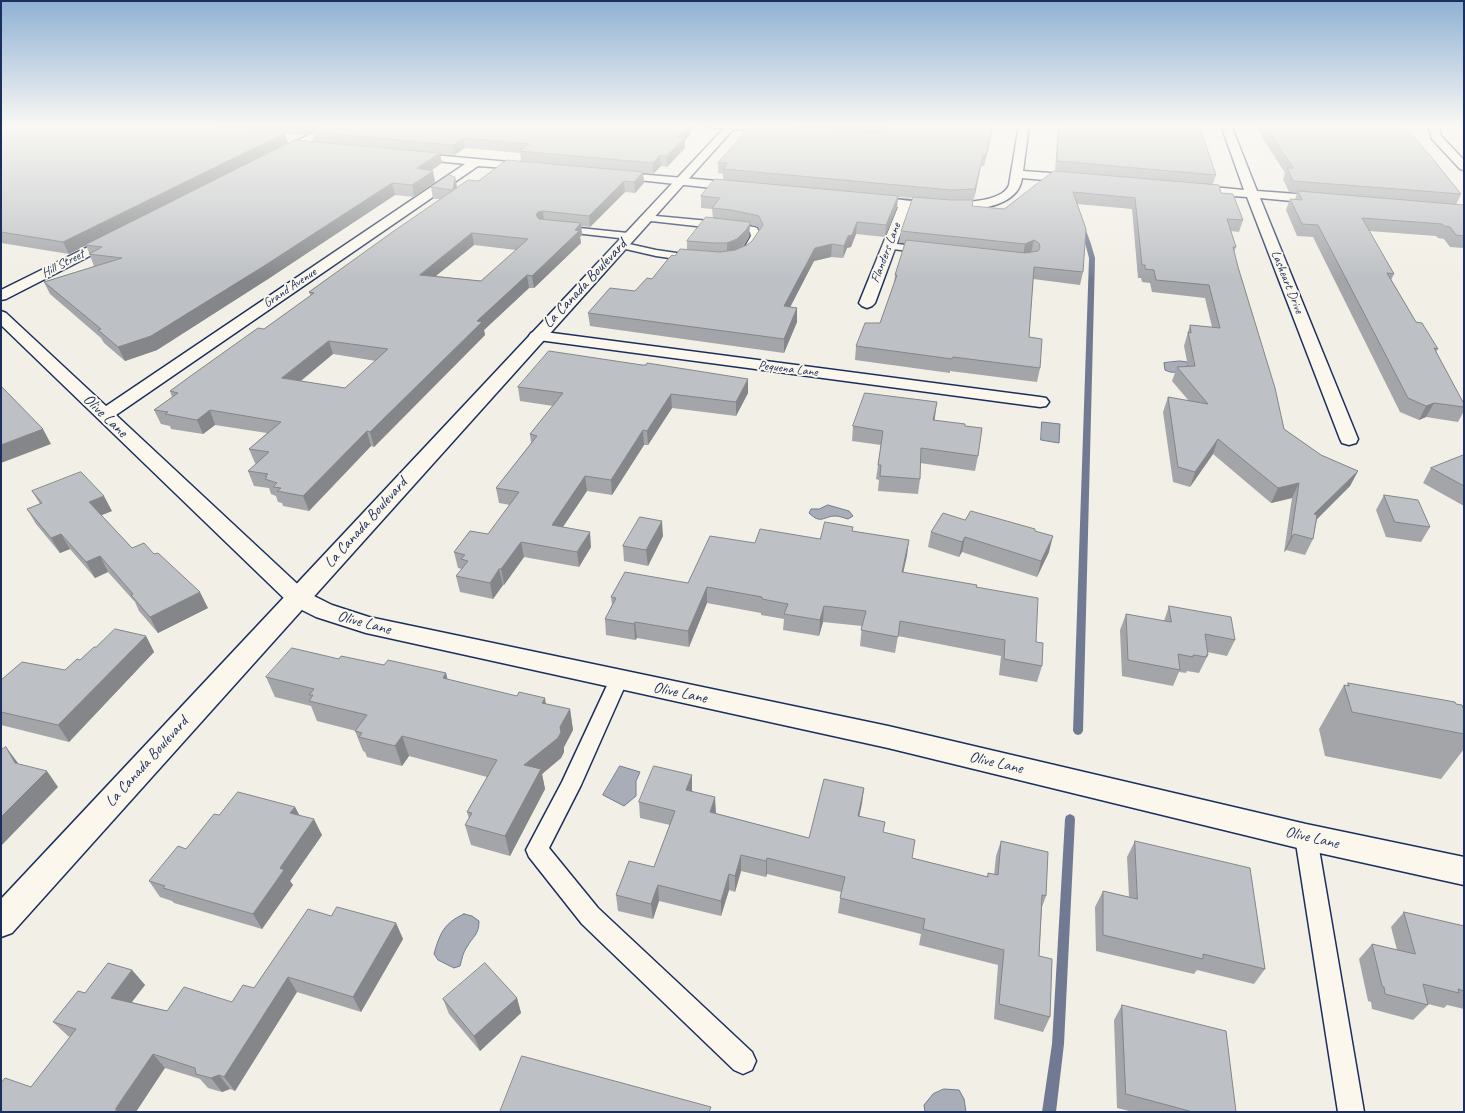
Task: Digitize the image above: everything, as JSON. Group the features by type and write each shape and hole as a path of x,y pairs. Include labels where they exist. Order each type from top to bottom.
{"street":[{"name":"Grand Avenue","path":"104,415 454,177"},
{"path":"634,177 750,188"},
{"name":"La Canada Boulevard","path":"1,922 683,177"},
{"path":"859,199 949,207 989,203 1005,198 1014,190 1016,177"},
{"path":"1051,177 1087,180"},
{"name":"Lasheart Drive","path":"1246,177 1349,439"},
{"path":"1181,188 1338,202"},
{"name":"Flanders Lane","path":"867,303 906,203"},
{"name":"Hill Street","path":"1,296 127,231"},
{"name":"Olive Lane","path":"1,316 298,598 324,611 366,625 888,737 1306,837 1464,871"},
{"name":"Pequena Lane","path":"537,336 1040,402"}],"lane":[{"path":"645,218 724,225 754,230 756,236 750,247 741,255 736,257"},
{"path":"552,228 624,241 656,253 710,259"},
{"path":"888,246 931,251"},
{"path":"619,680 571,785 537,850 590,916 743,1061"},
{"path":"1306,837 1351,1112"}],"shaded area":[{"path":"1180,361 1187,362 1189,365 1175,372 1165,370 1164,363"},
{"path":"1042,422 1060,424 1059,443 1041,440"},
{"path":"828,505 849,511 853,516 848,519 831,516 817,519 809,513 811,509 819,509"},
{"path":"620,766 640,772 636,781 636,796 624,806 603,795"},
{"path":"464,914 472,916 479,921 479,926 477,932 464,951 460,966 454,968 438,960 434,954 438,940 447,925 457,917"},
{"path":"944,1089 959,1090 964,1099 966,1112 925,1112 924,1105 933,1094"}],"building":[{"path":"1,177 196,177 63,242 1,232"},
{"path":"221,177 424,177 412,185 392,183 264,266 151,336 118,347 98,330 101,329 44,282 122,258 89,254 102,247 85,245"},
{"path":"446,177 455,177 453,190 431,187"},
{"path":"484,177 639,177 634,182 624,181 589,216 543,211 538,212 536,215 539,219 581,223 575,230 579,231 532,276 527,275 477,321 482,322 370,432 367,431 303,496 277,491 281,488 273,487 277,483 265,479 267,477 265,476 268,474 248,471 269,452 249,449 281,422 210,410 197,420 165,414 168,412 154,410 178,393 170,391 258,328 264,329 314,293 309,292 468,180 478,181","holes":["472,233 528,239 481,281 420,275","329,341 388,349 345,388 282,378"]},
{"path":"809,177 978,177 975,189 951,190"},
{"path":"1046,177 1124,177 1219,185 1221,193 1233,194 1243,220 1227,219 1236,247 1233,247 1275,388 1284,429 1321,455 1358,471 1314,514 1317,515 1313,539 1294,534 1291,537 1299,483 1278,488 1218,439 1195,472 1178,467 1168,397 1208,404 1177,367 1195,366 1188,332 1191,333 1190,325 1220,328 1209,285 1156,280 1154,270 1145,269 1145,265 1142,265 1135,198 1073,192 1086,229 1083,272 1034,267 1029,337 1042,339 1040,368 953,357 952,359 856,346 865,323 880,323 897,275 895,275 906,240 1025,253 1038,251 1040,248 1039,243 1034,240 1025,244 901,231 913,197 973,200 972,206 1004,209"},
{"path":"1291,177 1447,177 1461,194 1293,181"},
{"path":"715,179 898,196 886,225 857,222 852,235 848,236 844,246 832,244 815,248 784,306 797,308 784,339 588,313 610,288 635,291 647,278 652,279 668,259 672,255 675,256 680,249 720,252 735,250 752,241 763,225 759,216 731,210 712,208 720,198 701,196"},
{"path":"1298,191 1464,205 1464,236 1456,235 1450,227 1442,224 1362,218 1394,274 1387,273 1416,322 1422,323 1438,349 1434,348 1464,404 1464,407 1434,403 1426,406 1408,398 1318,225 1302,224 1290,199 1302,200"},
{"path":"706,217 749,222 750,224 737,239 727,243 687,241"},
{"path":"549,351 642,365 646,365 647,363 748,379 736,402 671,394 647,431 643,430 611,480 585,476 552,525 590,532 577,552 521,542 501,569 499,569 490,583 456,576 468,561 461,559 465,555 454,552 470,531 488,534 519,492 496,488 537,436 530,434 563,393 518,387"},
{"path":"1,386 43,429 1,445"},
{"path":"865,393 937,402 933,420 965,424 965,426 982,428 978,456 921,448 920,479 880,476 881,465 878,465 883,431 853,426"},
{"path":"1464,455 1464,486 1431,468"},
{"path":"81,472 104,496 89,502 132,548 144,543 154,554 158,553 200,592 150,617 131,595 133,594 100,556 86,562 61,534 51,538 27,509 42,503 32,491"},
{"path":"1384,495 1418,500 1430,527 1395,522"},
{"path":"971,511 1035,529 1035,531 1053,536 1041,561 965,537 962,542 931,532 943,513 965,520"},
{"path":"640,517 662,521 646,550 623,546"},
{"path":"825,522 853,527 852,531 909,540 902,572 977,585 976,587 1038,598 1036,642 1043,643 1042,666 1004,659 1005,640 900,621 898,637 861,630 866,611 824,606 820,620 784,614 788,604 762,599 762,597 707,587 688,631 635,622 634,624 605,619 616,598 611,597 625,572 688,583 710,536 755,543 760,529 820,539"},
{"path":"1169,606 1231,617 1235,640 1205,634 1207,657 1193,655 1193,657 1178,654 1180,670 1128,660 1126,614 1171,622"},
{"path":"115,629 146,636 58,725 1,712 1,680 22,662 65,670 77,659 80,660 94,647 96,647"},
{"path":"292,648 339,659 341,656 384,665 388,660 446,673 443,678 517,696 519,692 545,698 542,703 570,709 560,727 561,732 558,738 524,765 541,769 505,836 465,825 472,813 467,812 497,760 402,736 395,746 359,737 362,733 355,731 367,715 309,701 313,695 309,695 314,689 266,677"},
{"path":"1348,683 1455,702 1456,704 1462,705 1464,710 1464,734 1352,712 1344,685 1349,686"},
{"path":"6,747 15,763 47,771 1,817 1,750"},
{"path":"654,766 692,775 686,790 715,797 710,812 809,838 824,779 864,788 858,816 885,822 883,832 915,840 912,858 988,877 988,873 998,875 1001,841 1048,852 1046,896 1042,895 1039,956 1052,959 1050,1017 999,1004 1004,950 923,929 925,919 840,898 845,877 767,858 766,861 741,855 735,876 729,874 721,901 658,885 651,904 616,895 629,861 654,867 675,811 639,802"},
{"path":"238,792 295,807 290,813 314,819 280,868 284,870 253,914 163,888 165,886 149,881 178,846 186,849 214,814 219,815"},
{"path":"1135,841 1250,868 1265,969 1203,954 1203,959 1103,935 1103,891 1137,899"},
{"path":"337,907 396,923 353,997 288,977 224,1077 219,1075 211,1078 196,1074 195,1068 153,1054 116,1108 116,1112 1,1112 1,1083 5,1078 31,1087 76,1029 53,1022 78,991 85,993 108,963 132,970 111,998 167,1011 184,987 232,1002 243,985 254,988 308,909 331,916"},
{"path":"1404,912 1464,926 1464,991 1458,989 1459,993 1423,984 1428,1005 1385,994 1372,944 1415,954"},
{"path":"485,963 517,998 474,1036 443,999"},
{"path":"1122,1005 1226,1031 1236,1112 1193,1112 1126,1094"},
{"path":"522,1056 711,1107 709,1112 500,1112"}],"waterway":[{"path":"1078,731 1092,258 1082,225"},
{"path":"1049,1112 1058,1044 1070,819"}]}
